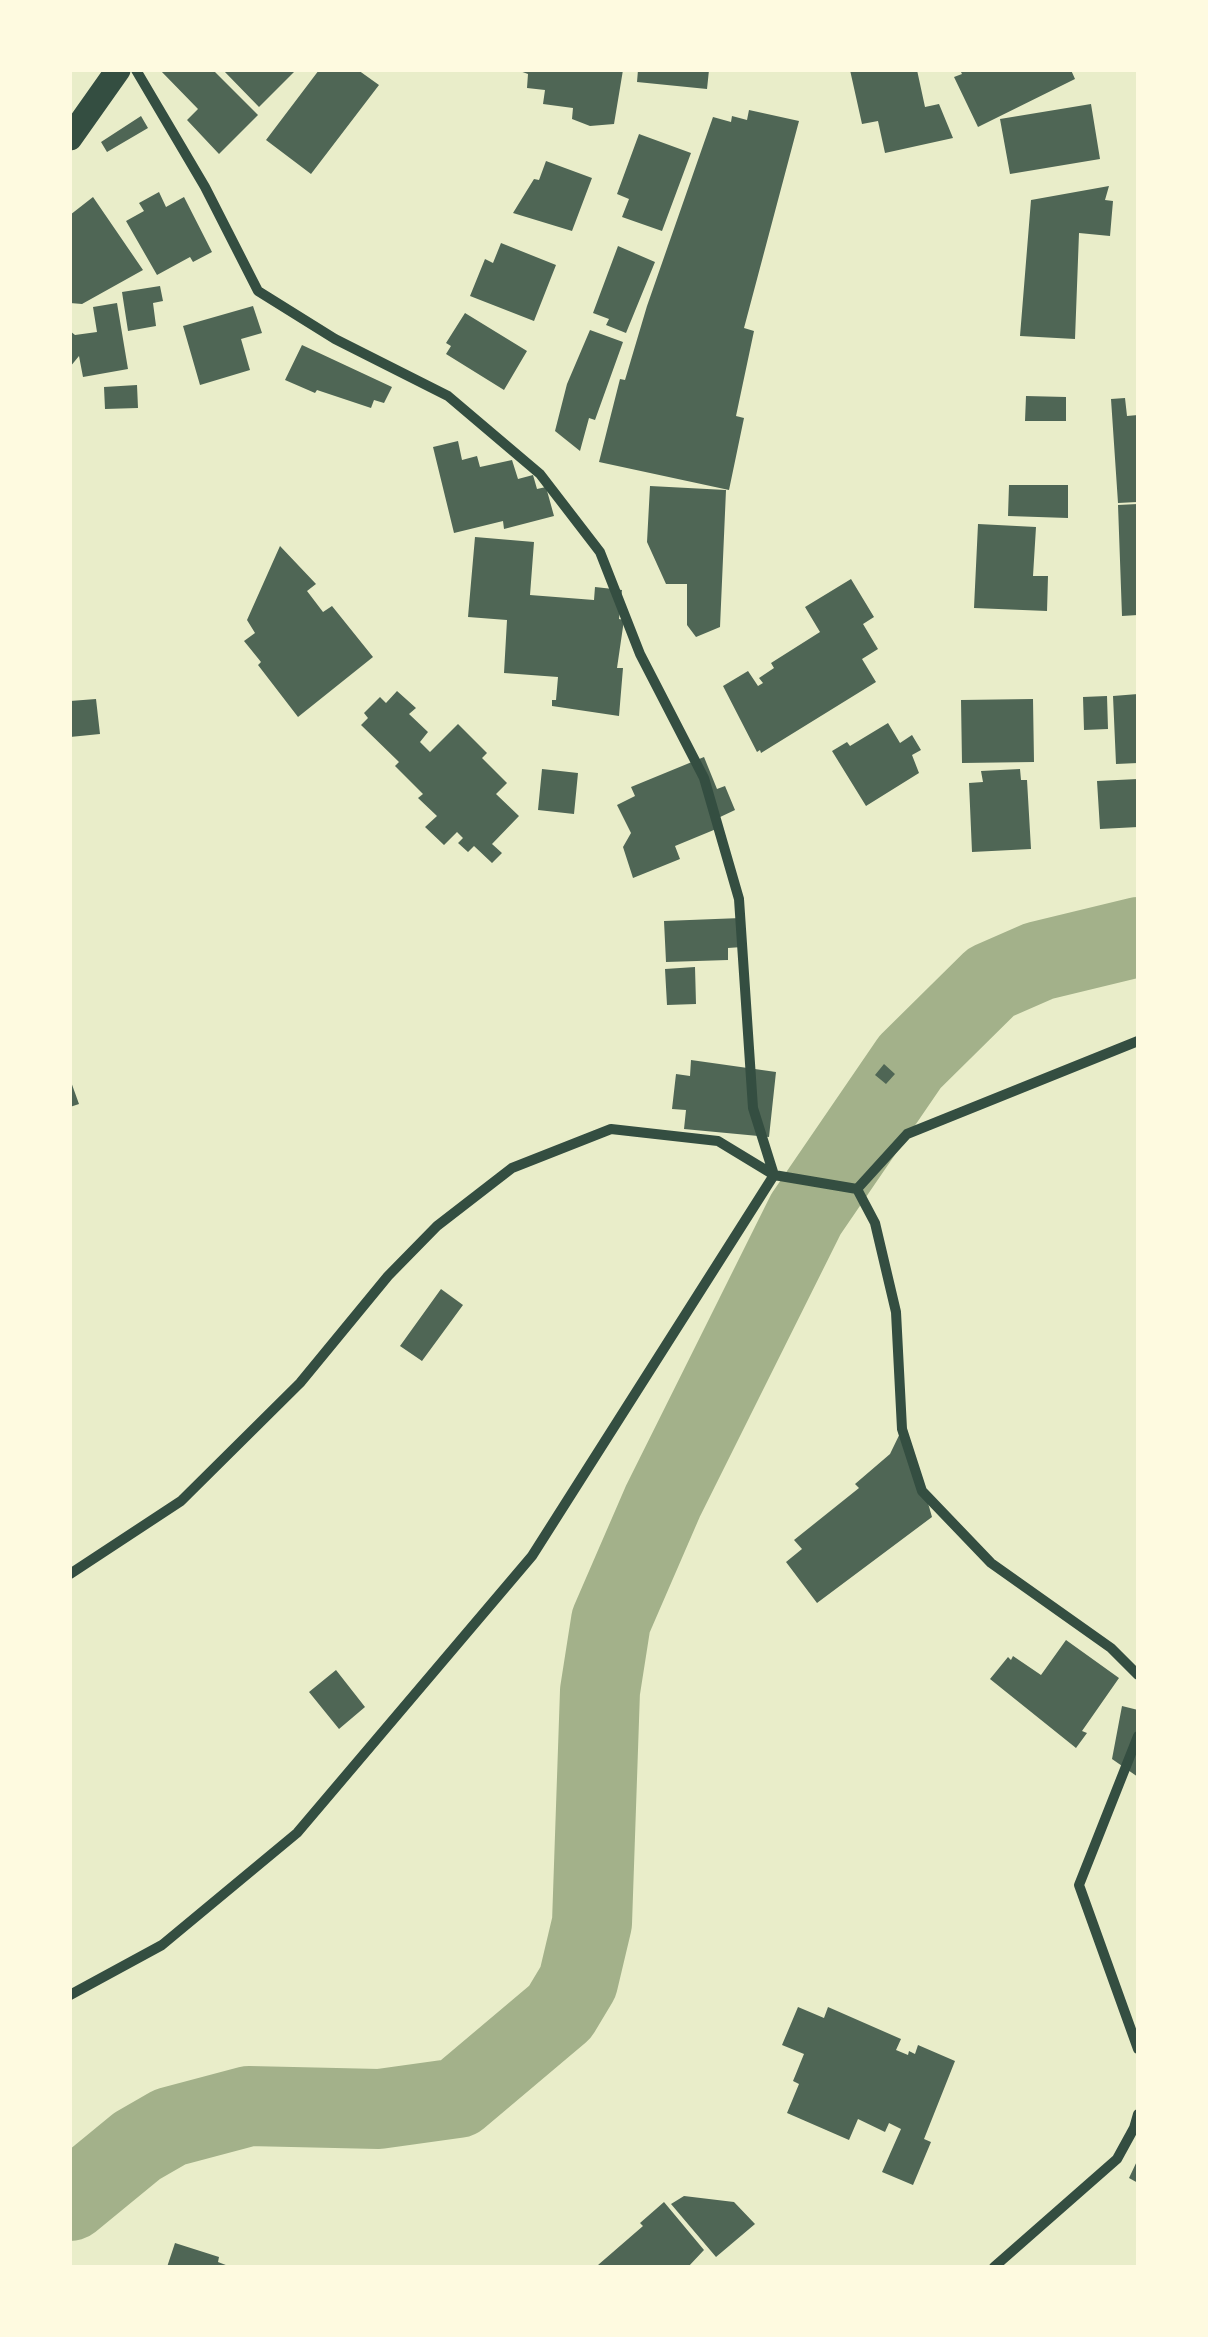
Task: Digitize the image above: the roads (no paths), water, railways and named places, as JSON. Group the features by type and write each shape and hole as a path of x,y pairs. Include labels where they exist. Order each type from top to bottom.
{"main road":[{"path":"70,138 118,70"}],"street":[{"path":"70,1994 162,1945 297,1833 532,1556 774,1175 753,1108 739,900 704,778 640,654 600,552 540,474 448,396 335,339 258,291 205,187 136,70"},
{"path":"858,1190 907,1134 1138,1041"},
{"path":"70,1574 181,1500 300,1382 388,1276 437,1226 512,1168 611,1129 718,1141 774,1175 858,1190"},
{"path":"858,1190 876,1223 896,1312 902,1430 922,1491 991,1563 1111,1648 1138,1675"},
{"path":"1138,1736 1080,1885 1138,2049"},
{"path":"994,2267 1117,2159 1138,2114"}],"waterway":[{"path":"70,2201 137,2146 170,2127 249,2106 379,2109 458,2098 560,2012 578,1982 592,1923 600,1691 611,1621 663,1501 806,1214 910,1062 991,982 1039,961 1138,937"}]}
